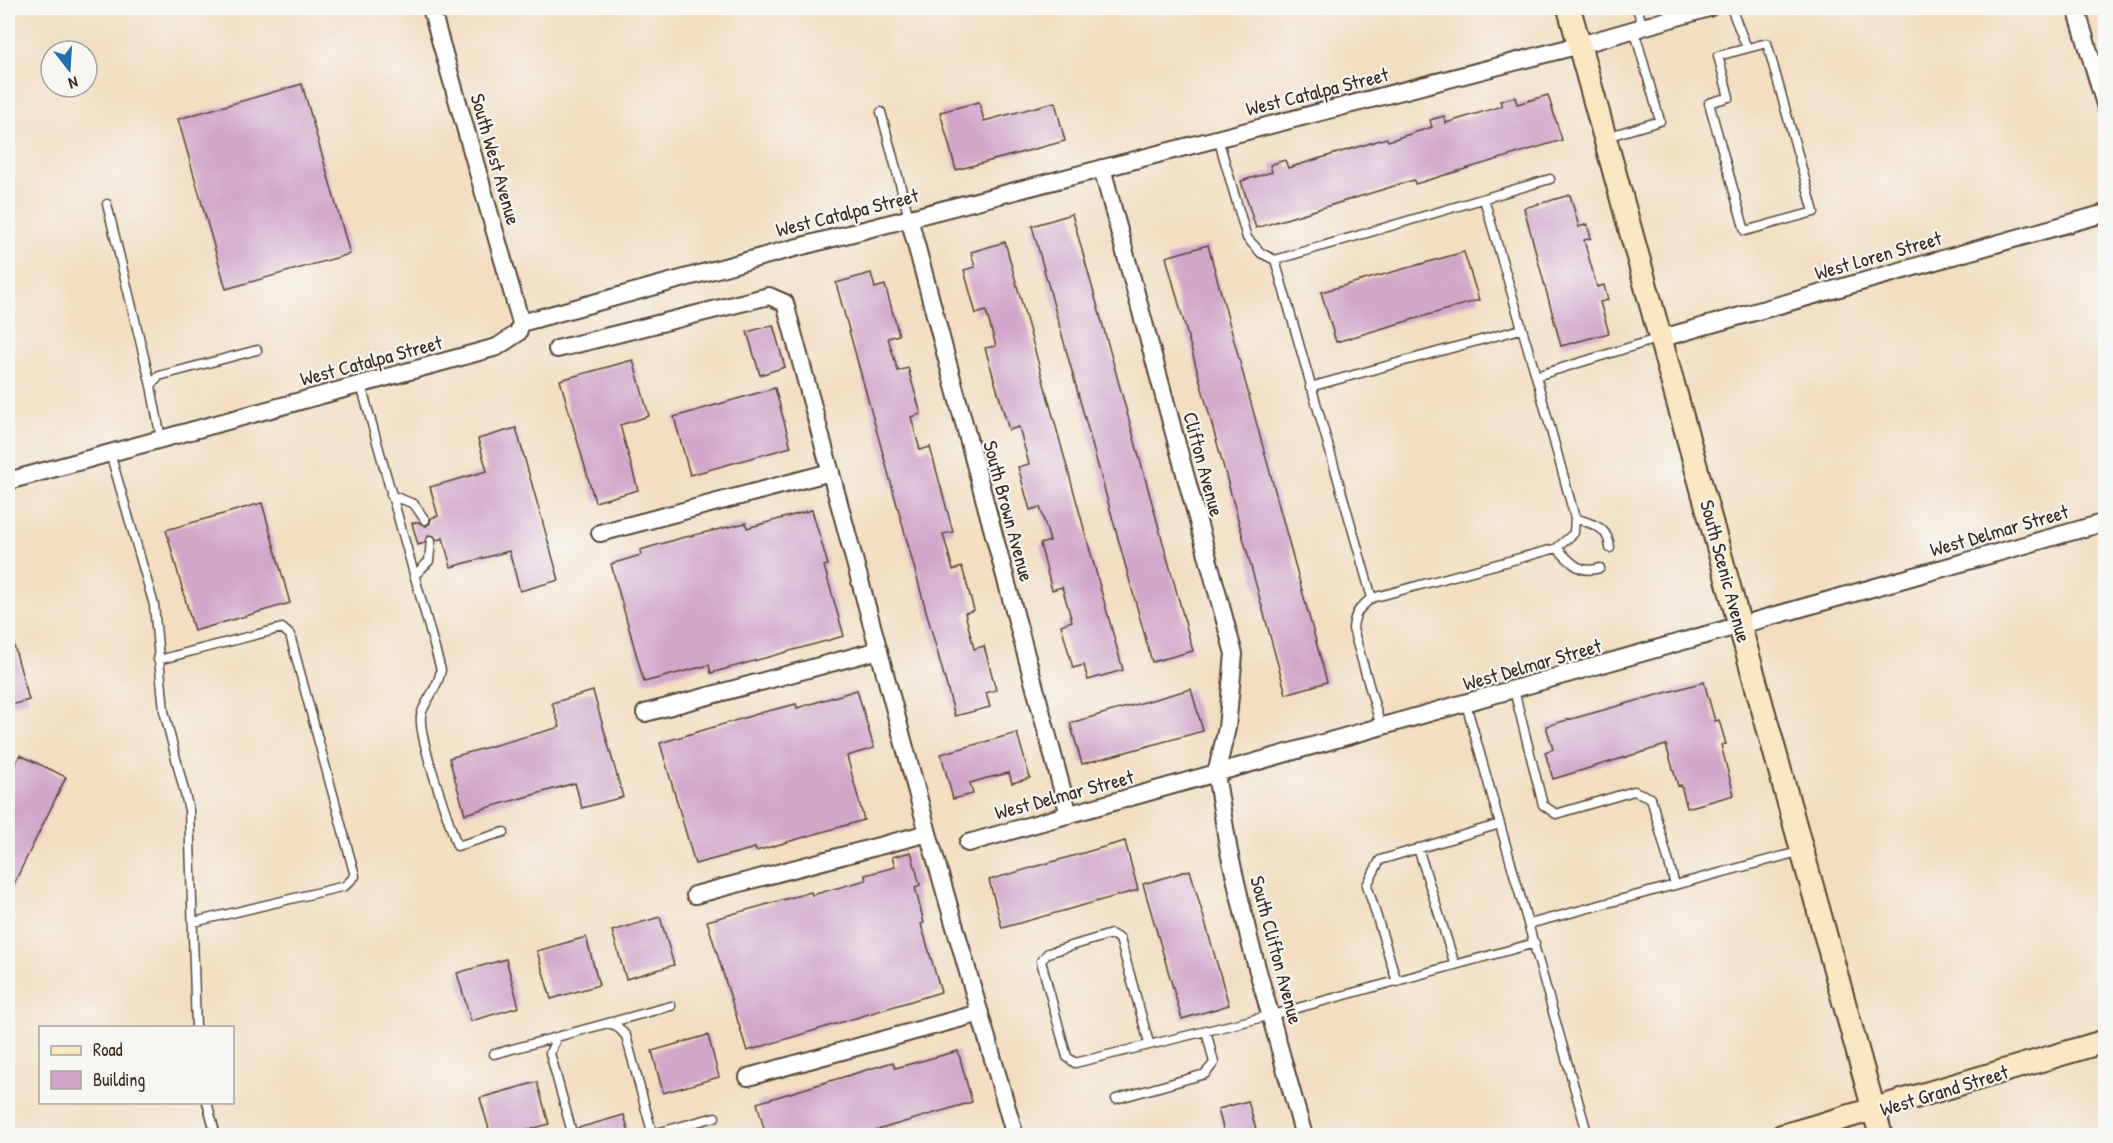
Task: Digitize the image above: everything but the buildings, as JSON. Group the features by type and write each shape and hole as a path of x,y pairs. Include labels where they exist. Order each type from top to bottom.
{"main road":[{"name":"South Scenic Avenue","path":"1569,8 1881,1136"},
{"name":"West Grand Street","path":"1782,1136 1874,1111 2106,1041"}],"street":[{"name":"South West Avenue","path":"431,8 521,323"},
{"name":"West Catalpa Street","path":"8,482 497,347 518,333 521,323 909,218 1580,45 1709,8"},
{"path":"2076,8 2106,108"},
{"name":"Clifton Avenue","path":"1102,168 1234,654 1227,728 1216,774"},
{"name":"West Loren Street","path":"1662,338 2106,213"},
{"name":"South Brown Avenue","path":"909,218 1069,815"},
{"path":"557,349 769,296 785,303 928,833 1015,1136"},
{"path":"600,533 831,472"},
{"name":"West Delmar Street","path":"968,843 1741,627 2106,522"},
{"path":"645,713 879,650"},
{"name":"South Clifton Avenue","path":"1216,774 1230,852 1251,946 1304,1136"},
{"path":"695,896 928,833"},
{"path":"748,1077 980,1013"}],"lane":[{"path":"1605,137 1660,121 1638,28 1637,8"},
{"path":"1731,8 1747,48"},
{"path":"1767,43 1814,212 1744,231 1709,103 1729,97 1718,56 1747,48 1767,43"},
{"path":"881,112 909,218"},
{"path":"1218,138 1247,238 1261,253 1275,260 1550,179"},
{"path":"1381,728 1353,629 1353,618 1358,609 1372,598 1557,548 1574,533 1575,518 1484,198"},
{"path":"107,204 151,387 161,439"},
{"path":"1275,260 1372,598"},
{"path":"1310,387 1521,329"},
{"path":"1536,376 1662,338"},
{"path":"151,387 159,376 257,350"},
{"path":"361,385 441,670 439,685 421,714 424,741 457,846 504,832"},
{"path":"110,453 154,604 164,711 189,810 196,1026"},
{"path":"392,495 414,504 425,520"},
{"path":"1575,518 1604,528 1609,537 1610,548"},
{"path":"414,576 429,561 431,541"},
{"path":"1557,548 1578,569 1589,572 1599,568"},
{"path":"158,660 282,628 290,636 355,876 345,885 194,922"},
{"path":"1514,690 1543,805 1556,814 1634,791 1651,798 1675,885"},
{"path":"1466,704 1588,1136"},
{"path":"1397,982 1367,885 1380,860 1500,824"},
{"path":"1418,848 1455,965"},
{"path":"1529,924 1803,851"},
{"path":"1149,1043 1120,939 1111,934 1048,953 1041,961 1067,1057 1075,1062 1272,1015 1535,943"},
{"path":"494,1054 671,1006"},
{"path":"607,1023 617,1026 626,1036 653,1135 715,1117"},
{"path":"1116,1099 1205,1074 1215,1062 1206,1030"},
{"path":"557,1037 550,1053 573,1136"},
{"path":"208,1104 216,1136"}]}
